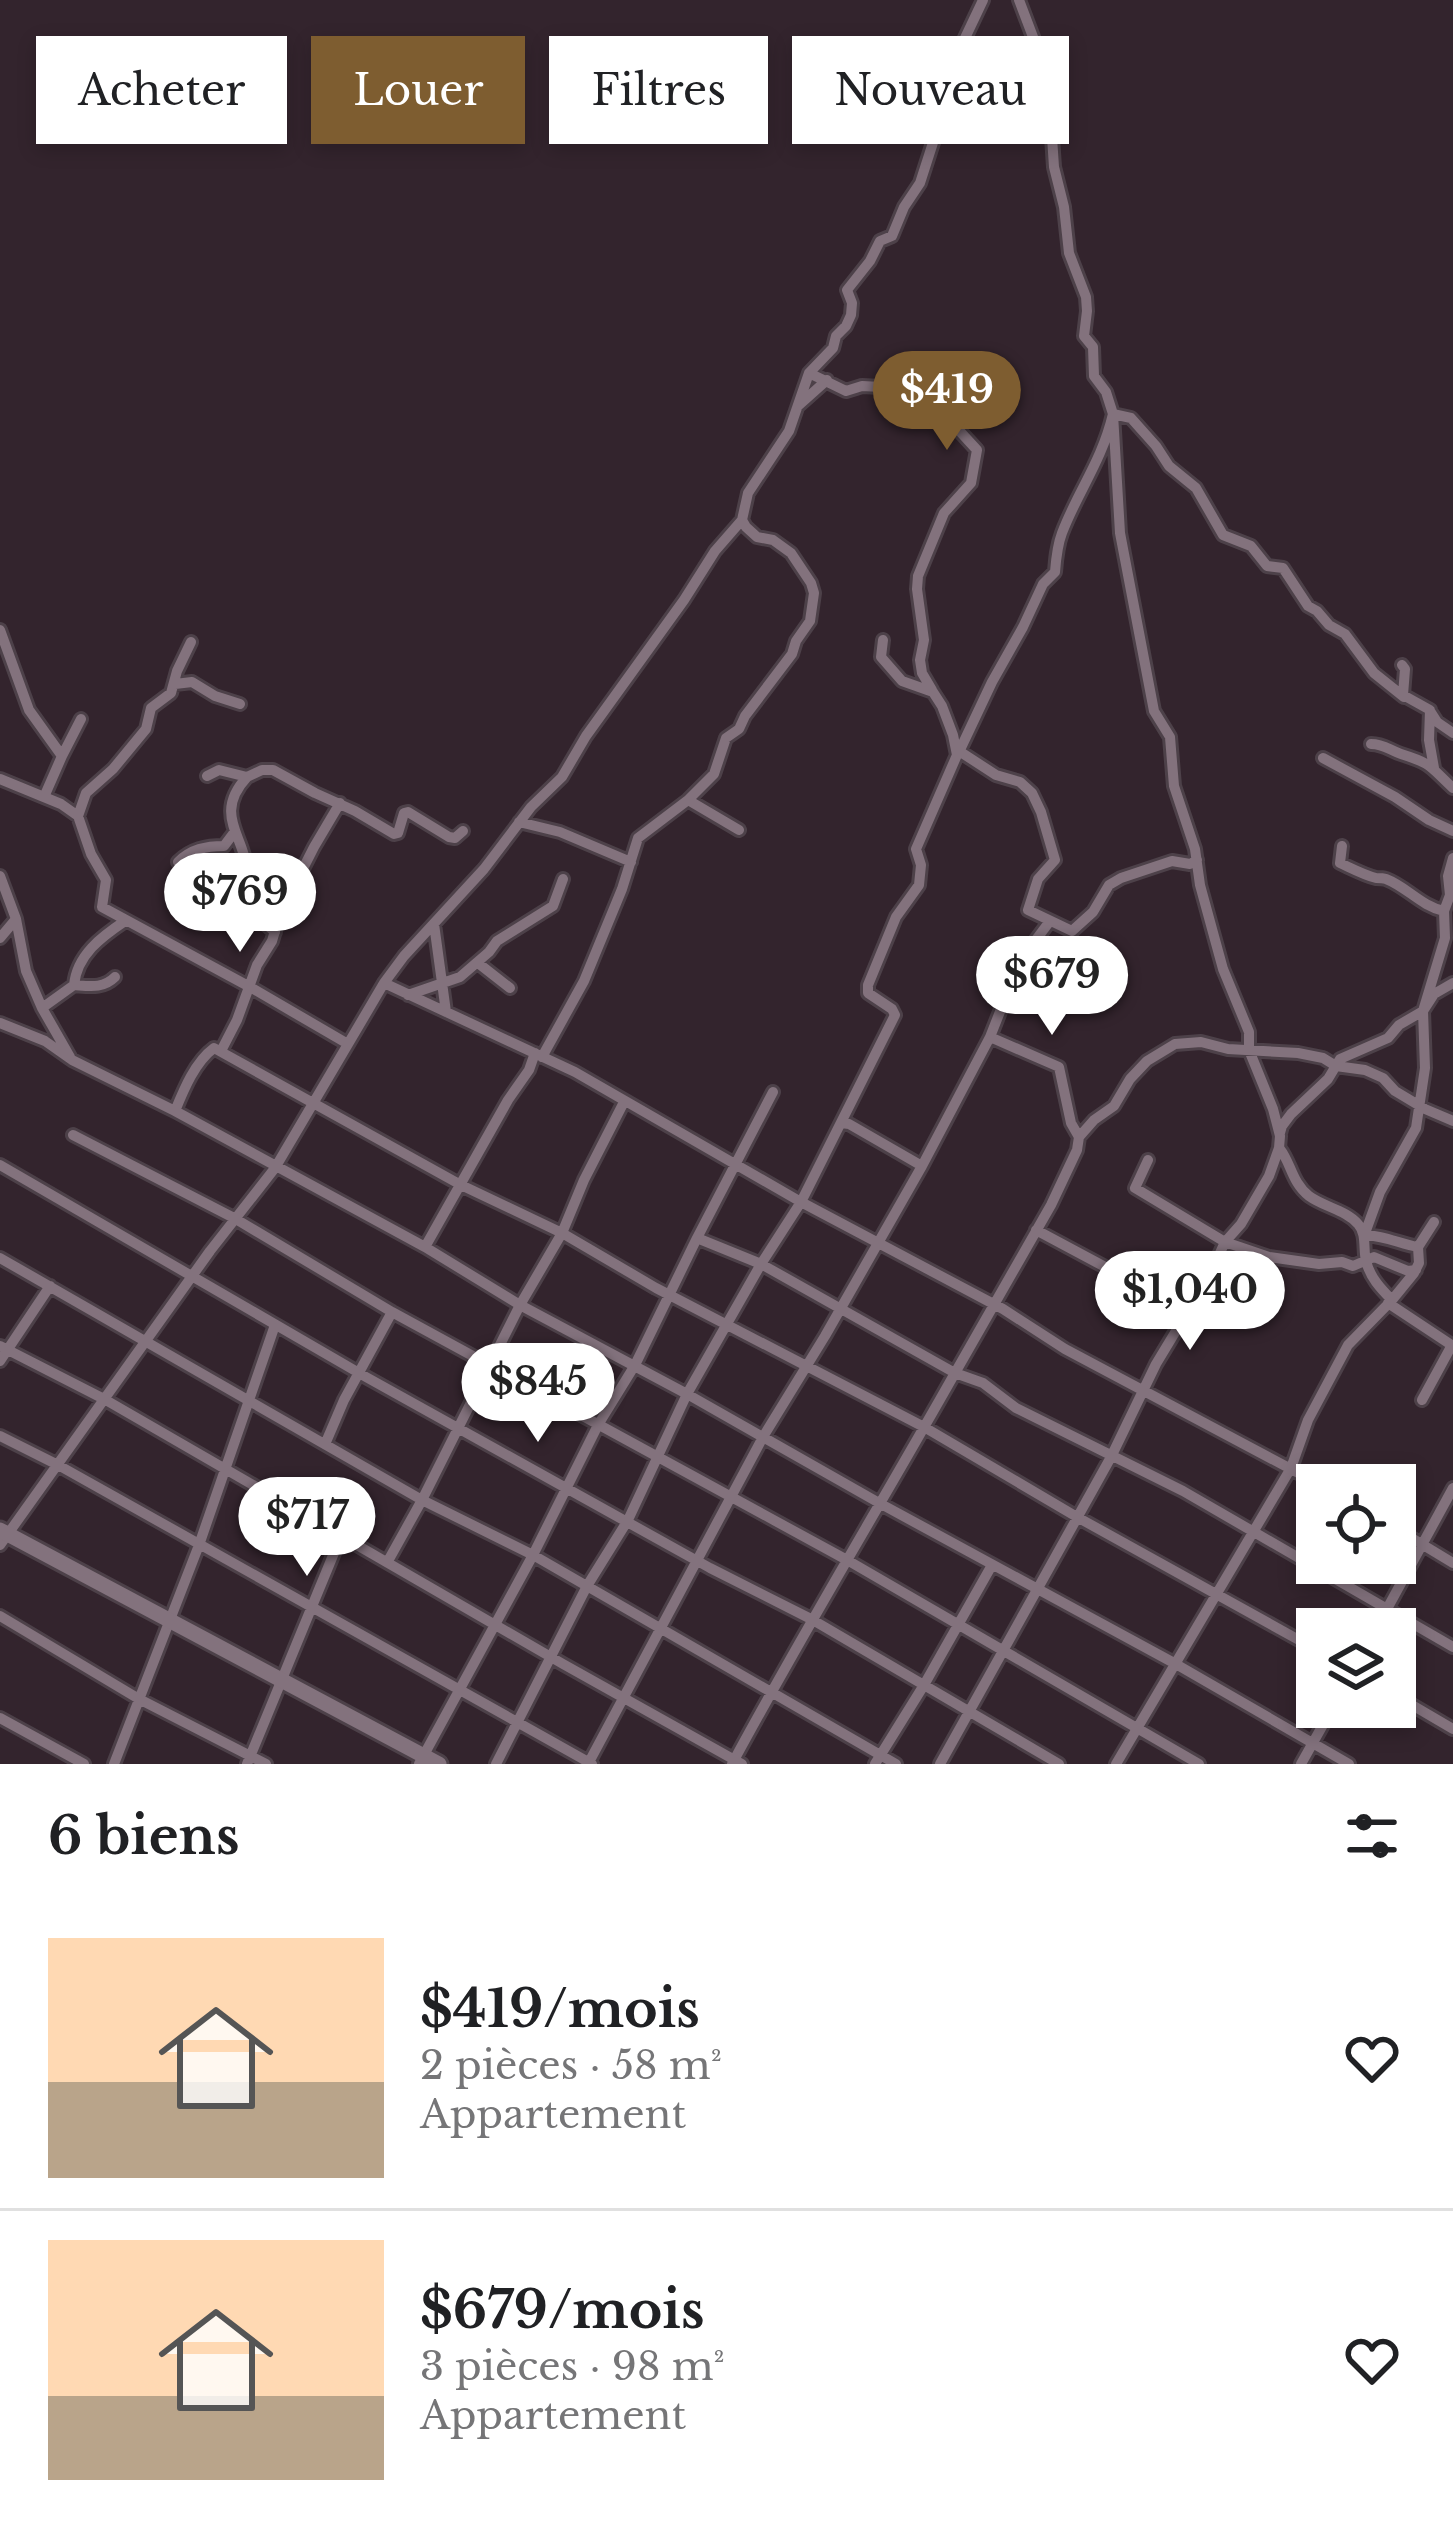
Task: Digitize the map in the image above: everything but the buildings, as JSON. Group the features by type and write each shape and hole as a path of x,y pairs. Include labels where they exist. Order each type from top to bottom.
{"street":[{"path":"772,1092 427,1761 2,1536 275,1168 384,983 543,793 562,777 715,551 742,520 748,493 789,430 814,369 846,326 851,315 850,284 882,239 892,236 920,183 956,56 983,0"},
{"path":"1019,0 1041,58 1041,92 1069,253 1086,297 1084,335 1093,347 1094,376 1113,414 1117,511 1140,647 1154,711 1170,737 1174,786 1222,969 1249,1032 1288,1172 1305,1194 1358,1224 1366,1260 1390,1302 1453,1346 1421,1400"},
{"path":"814,369 846,391 862,386 916,392 932,401 977,450 971,483 944,513 918,577 924,640 920,660 958,753 996,775 1020,782 1041,812 1055,860 1038,879 1028,910 1072,931 1093,912 1109,885 1121,878 1172,861 1190,864 1196,860"},
{"path":"799,405 827,380"},
{"path":"1113,414 1131,418 1169,466 1196,488 1222,535 1251,546 1268,566 1286,571 1308,605 1345,634 1374,673 1430,710 1453,733"},
{"path":"496,1764 586,1586 628,1520 687,1394 801,1202 895,1015 868,993 868,985 896,917 919,885 921,865 916,849 992,682 1043,584 1055,572 1063,530 1106,444 1113,414"},
{"path":"425,1247 508,1100 584,981 639,837 714,774 723,742 739,729 810,621 814,593 791,553 773,540 757,537 742,520"},
{"path":"0,630 29,710 62,756"},
{"path":"883,640 881,658 897,678 933,692"},
{"path":"78,816 86,793 113,769 146,729 151,708 167,697 191,642"},
{"path":"1402,665 1404,697"},
{"path":"175,684 192,682 240,704"},
{"path":"1430,710 1434,768"},
{"path":"44,796 81,719"},
{"path":"1371,744 1422,759 1453,788"},
{"path":"1323,758 1453,831"},
{"path":"207,776 220,770 247,777"},
{"path":"227,921 246,868 233,834 232,801 247,777 262,770 273,770 394,834 408,812 449,837 463,831"},
{"path":"0,779 78,816 106,880 100,906 348,1044"},
{"path":"688,800 739,830"},
{"path":"221,1052 300,872 340,803"},
{"path":"520,822 560,832 632,862"},
{"path":"178,862 195,850 224,846 233,834"},
{"path":"1342,847 1340,862 1388,879 1444,911"},
{"path":"1364,1236 1380,1192 1416,1128 1425,1068 1423,1011 1449,926 1444,911 1453,858"},
{"path":"0,877 16,920 26,971 71,1060"},
{"path":"408,995 460,976 497,941 553,907 563,879"},
{"path":"241,887 247,913 275,932"},
{"path":"0,938 16,920"},
{"path":"74,985 76,967 101,936 125,921"},
{"path":"0,1436 589,1764 763,1437 922,1166 990,1037 1020,962 1050,921"},
{"path":"434,924 446,1012"},
{"path":"478,963 510,988"},
{"path":"42,1008 74,985 108,985 115,977"},
{"path":"384,983 538,1055 1066,1349 1296,1471"},
{"path":"940,1764 1111,1457 1156,1364 1198,1301 1226,1241 1269,1177 1282,1126 1328,1079 1334,1062 1388,1038 1423,1011 1434,994 1453,983"},
{"path":"0,1023 45,1041 71,1060 425,1247 520,1305 1174,1663 1348,1764"},
{"path":"50,1286 3,1352 104,1399 736,1762 811,1619 995,1306 1077,1150 1078,1137 1059,1067 990,1037"},
{"path":"1078,1137 1114,1106 1147,1061 1175,1044 1201,1042 1228,1049 1298,1053 1365,1070 1453,1121"},
{"path":"175,1112 207,1051 214,1048 461,1185 924,1427 1296,1638"},
{"path":"183,1093 185,1108 202,1126"},
{"path":"388,1561 520,1305 562,1234 624,1102"},
{"path":"842,1123 922,1166"},
{"path":"73,1135 234,1218 392,1312 847,1560 1199,1764"},
{"path":"1148,1160 1135,1188 1226,1241 1269,1257 1353,1266 1374,1258 1412,1272"},
{"path":"0,1165 275,1325 811,1619 1059,1764"},
{"path":"1116,1764 1291,1468 1308,1420 1348,1345 1390,1302 1419,1263 1418,1246 1434,1222"},
{"path":"1036,1230 1185,1316"},
{"path":"1364,1236 1418,1246"},
{"path":"697,1238 761,1264 983,1383 1016,1408 1183,1491 1385,1608"},
{"path":"0,1258 422,1500 533,1555 877,1760 896,1764"},
{"path":"326,1442 392,1312"},
{"path":"113,1764 199,1545 275,1325"},
{"path":"1388,1608 1453,1488"},
{"path":"249,1760 341,1536"},
{"path":"1416,1540 1453,1563"},
{"path":"877,1760 992,1564"},
{"path":"0,1616 139,1699 249,1760 266,1764"},
{"path":"1416,1626 1453,1647"},
{"path":"1416,1707 1453,1729"},
{"path":"0,1718 84,1764"},
{"path":"1301,1764 1322,1728"}]}
